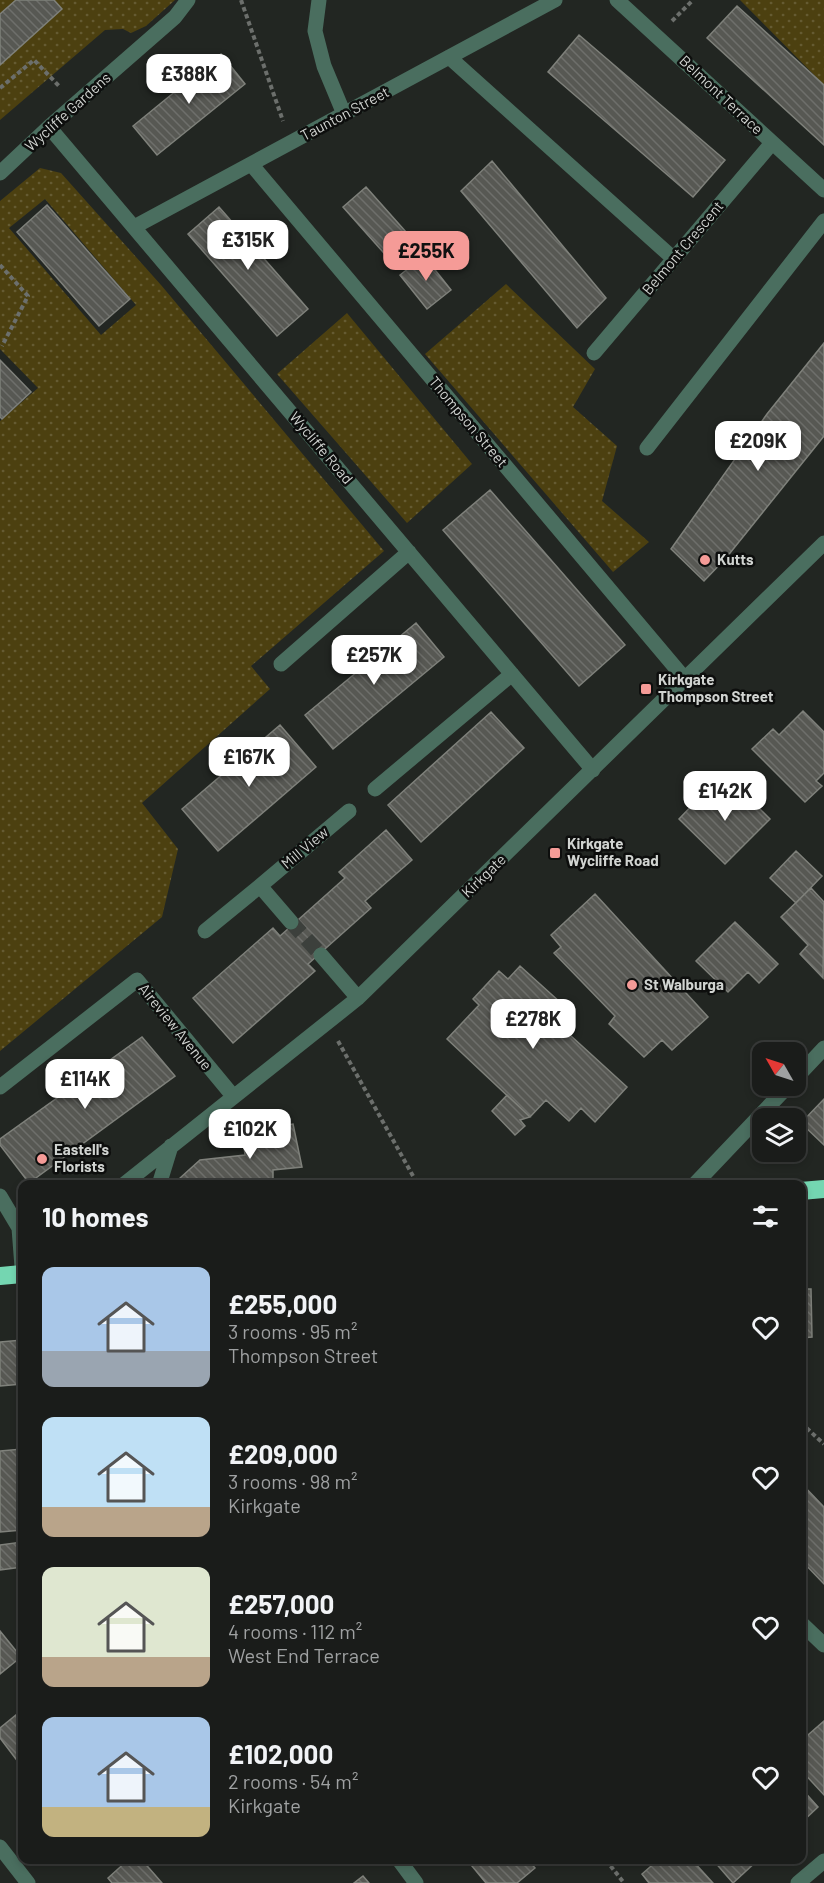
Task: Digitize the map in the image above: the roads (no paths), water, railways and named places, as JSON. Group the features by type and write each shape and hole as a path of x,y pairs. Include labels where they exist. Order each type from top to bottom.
{"highway":[{"path":"806,1191 824,1189"},
{"path":"0,1276 18,1274"}],"street":[{"name":"Wycliffe Gardens","path":"0,173 49,127 176,17 188,0"},
{"path":"319,0 315,31 324,66 344,114"},
{"name":"Taunton Street","path":"134,227 555,0"},
{"name":"Belmont Terrace","path":"617,0 823,189"},
{"path":"449,57 674,260"},
{"name":"Wycliffe Road","path":"49,127 592,770"},
{"name":"Belmont Crescent","path":"594,353 772,143"},
{"name":"Thompson Street","path":"251,164 685,679"},
{"path":"646,447 824,221"},
{"name":"Kirkgate","path":"129,1180 358,998 824,543"},
{"path":"281,664 409,552"},
{"path":"375,789 512,674"},
{"name":"Mill View","path":"205,931 349,811"},
{"path":"260,886 291,922"},
{"path":"321,955 358,998"},
{"name":"Aireview Avenue","path":"0,1087 137,980 233,1096"},
{"path":"806,1067 824,1048"},
{"path":"699,1180 779,1096"},
{"path":"161,1180 171,1146"},
{"path":"0,1196 18,1226"},
{"path":"806,1628 824,1645"},
{"path":"0,1847 28,1883"},
{"path":"798,1883 824,1861"},
{"path":"402,1864 416,1883"}],"tunnel":[{"path":"291,922 321,955"}],"place":[{"name":"Kutts","path":"705,560"},
{"name":"Kirkgate Thompson Street","path":"646,689"},
{"name":"Kirkgate Wycliffe Road","path":"555,853"},
{"name":"St Walburga","path":"632,985"},
{"name":"Eastell's Florists","path":"42,1159"}]}
